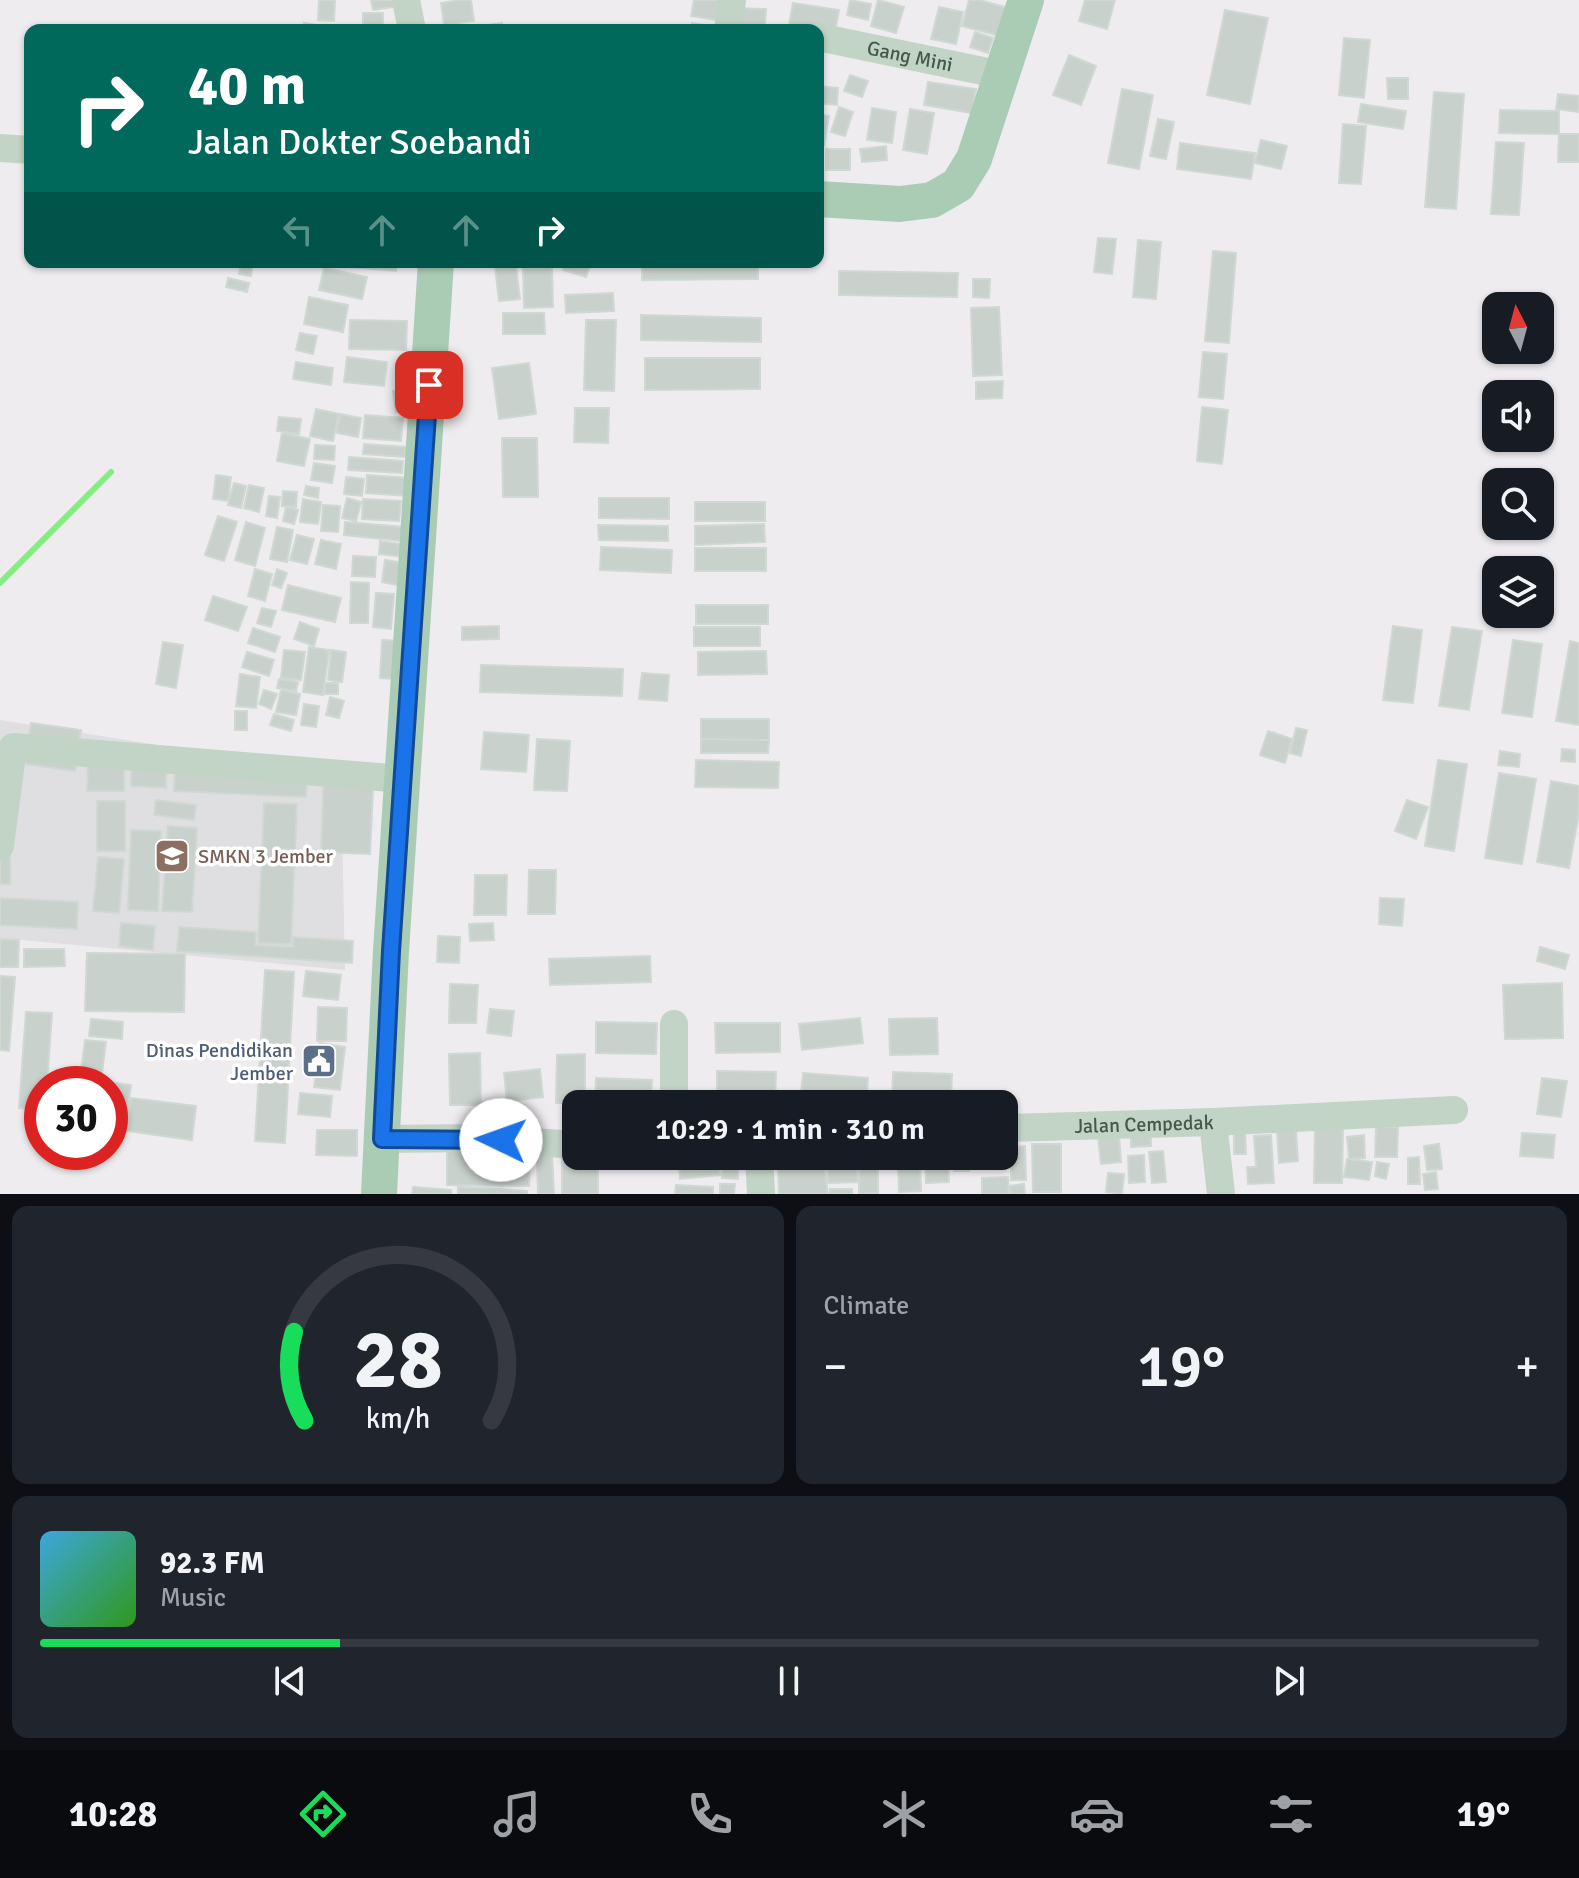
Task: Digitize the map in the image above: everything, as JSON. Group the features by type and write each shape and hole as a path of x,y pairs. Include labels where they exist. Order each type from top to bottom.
{"main road":[{"path":"824,199 900,204 932,200 955,187 974,159 1026,0"},
{"path":"379,1194 436,268"}],"street":[{"path":"406,0 411,24"},
{"path":"729,24 732,0"},
{"name":"Gang Mini","path":"824,38 1002,75"},
{"path":"0,148 24,150"},
{"path":"0,846 13,747 403,779"},
{"path":"674,1024 674,1090"},
{"path":"1213,1122 1454,1110"},
{"name":"Jalan Cempedak","path":"1018,1128 1213,1122 1221,1194"},
{"path":"382,1139 477,1138 562,1144"},
{"path":"760,1170 761,1194"}],"shaded area":[{"name":"SMKN 3 Jember","path":"0,720 341,774 345,970 0,938"}],"building":[{"path":"319,0 335,0 334,21 318,20"},
{"path":"371,0 401,0 401,6 373,10"},
{"path":"471,0 474,21 444,24 441,3"},
{"path":"694,0 725,0 722,21 691,16"},
{"path":"850,0 871,4 868,20 847,15"},
{"path":"878,0 904,7 896,33 871,26"},
{"path":"969,0 1012,9 1004,37 962,26"},
{"path":"1085,0 1115,0 1107,29 1079,21"},
{"path":"793,3 839,10 834,38 824,33 824,24 789,24"},
{"path":"939,7 963,12 956,44 931,39"},
{"path":"737,8 766,9 765,24 737,24"},
{"path":"1225,10 1268,18 1250,104 1207,95"},
{"path":"363,13 383,13 383,24 363,24"},
{"path":"975,32 993,38 988,53 970,47"},
{"path":"1344,38 1370,40 1364,98 1339,95"},
{"path":"1069,55 1096,66 1081,105 1053,95"},
{"path":"850,75 868,81 862,97 844,91"},
{"path":"1387,78 1408,78 1408,99 1388,99"},
{"path":"928,82 976,89 972,113 924,105"},
{"path":"824,87 838,88 837,105 824,104"},
{"path":"1122,89 1153,95 1139,169 1108,163"},
{"path":"1434,92 1464,94 1456,209 1425,207"},
{"path":"1558,94 1579,96 1579,112 1556,109"},
{"path":"1361,104 1406,111 1403,129 1358,122"},
{"path":"839,107 853,112 845,136 831,132"},
{"path":"872,108 896,112 892,143 867,140"},
{"path":"910,109 934,113 927,154 903,150"},
{"path":"1500,110 1559,111 1559,134 1499,133"},
{"path":"824,115 829,116 824,145"},
{"path":"1158,119 1174,122 1166,159 1150,156"},
{"path":"1343,124 1366,126 1361,184 1339,183"},
{"path":"1559,134 1579,134 1579,162 1558,162"},
{"path":"1261,140 1287,146 1281,169 1255,163"},
{"path":"1496,142 1524,143 1519,215 1491,214"},
{"path":"1180,143 1255,153 1251,179 1177,169"},
{"path":"886,146 887,160 862,162 860,149"},
{"path":"826,149 850,149 850,170 826,170"},
{"path":"1098,238 1116,239 1112,274 1094,272"},
{"path":"1138,240 1161,242 1156,299 1133,297"},
{"path":"1213,251 1236,253 1229,343 1205,341"},
{"path":"240,268 252,268 251,276 239,274"},
{"path":"324,268 367,277 362,299 319,290"},
{"path":"362,268 396,268 396,271"},
{"path":"495,268 516,268 520,299 499,301"},
{"path":"523,268 552,268 553,307 524,308"},
{"path":"564,268 589,268 586,277"},
{"path":"642,268 758,268 758,279 642,280"},
{"path":"839,271 958,273 957,297 839,295"},
{"path":"228,278 249,283 247,292 226,287"},
{"path":"973,279 990,279 989,298 973,297"},
{"path":"613,293 614,311 566,313 565,295"},
{"path":"309,297 348,305 343,332 304,324"},
{"path":"999,307 1002,375 973,376 971,308"},
{"path":"503,313 544,313 545,334 503,334"},
{"path":"641,315 761,318 761,342 641,340"},
{"path":"350,320 407,321 406,350 349,349"},
{"path":"586,320 616,320 614,391 584,390"},
{"path":"300,333 317,336 313,354 296,350"},
{"path":"1203,352 1227,354 1223,399 1199,397"},
{"path":"347,357 387,362 384,386 344,382"},
{"path":"645,358 760,358 760,389 645,390"},
{"path":"296,362 333,368 331,385 293,379"},
{"path":"529,363 536,414 499,419 492,368"},
{"path":"1003,381 1002,398 976,399 976,382"},
{"path":"412,388 415,410 396,412 393,391"},
{"path":"1202,407 1228,410 1222,464 1197,461"},
{"path":"575,408 609,408 608,443 574,442"},
{"path":"316,409 339,414 333,441 310,436"},
{"path":"340,414 361,418 358,437 337,433"},
{"path":"365,415 403,418 401,441 363,438"},
{"path":"279,417 301,419 299,434 277,431"},
{"path":"282,433 310,439 304,466 277,461"},
{"path":"502,438 537,438 538,497 503,497"},
{"path":"364,444 406,447 405,457 363,454"},
{"path":"315,445 335,446 334,460 314,459"},
{"path":"349,457 403,461 402,473 348,470"},
{"path":"314,463 335,466 332,483 311,480"},
{"path":"216,475 231,477 228,501 213,499"},
{"path":"367,475 410,478 408,496 366,493"},
{"path":"346,477 364,479 362,496 344,494"},
{"path":"234,483 246,486 241,508 228,505"},
{"path":"249,485 264,488 259,512 244,508"},
{"path":"306,486 319,488 318,498 304,495"},
{"path":"283,491 297,492 296,507 282,506"},
{"path":"269,496 280,497 277,518 266,516"},
{"path":"347,498 361,502 356,521 342,518"},
{"path":"599,498 669,498 669,519 599,518"},
{"path":"303,499 321,502 318,524 300,522"},
{"path":"363,499 401,501 399,521 362,519"},
{"path":"695,502 765,502 765,521 695,521"},
{"path":"323,505 340,506 338,532 321,531"},
{"path":"286,507 298,510 294,524 283,521"},
{"path":"218,516 237,522 224,561 205,555"},
{"path":"246,522 265,528 255,566 235,560"},
{"path":"345,522 403,527 401,541 344,535"},
{"path":"764,524 765,542 695,545 695,526"},
{"path":"598,525 668,526 668,541 599,540"},
{"path":"277,527 293,530 287,562 270,559"},
{"path":"297,535 314,539 307,564 290,560"},
{"path":"321,540 341,544 336,569 315,564"},
{"path":"380,541 407,545 406,557 379,554"},
{"path":"601,547 672,550 671,573 600,570"},
{"path":"695,548 766,548 766,571 695,571"},
{"path":"353,556 376,557 375,577 352,576"},
{"path":"385,560 405,563 402,586 382,582"},
{"path":"255,569 272,574 265,601 248,596"},
{"path":"277,569 287,573 281,588 272,585"},
{"path":"351,582 369,583 368,623 350,623"},
{"path":"288,585 341,598 335,622 282,610"},
{"path":"376,593 394,594 391,629 373,627"},
{"path":"213,596 247,607 238,631 205,620"},
{"path":"696,605 768,605 768,624 696,624"},
{"path":"262,608 276,611 271,627 257,623"},
{"path":"300,622 319,629 314,646 294,639"},
{"path":"499,626 499,639 462,640 462,627"},
{"path":"1393,626 1422,630 1413,703 1383,700"},
{"path":"694,627 760,627 760,646 694,646"},
{"path":"1452,627 1482,631 1469,710 1439,706"},
{"path":"253,628 280,637 275,652 248,643"},
{"path":"382,640 400,641 398,679 380,678"},
{"path":"1513,640 1542,644 1532,717 1502,713"},
{"path":"1570,641 1579,643 1579,725 1556,721"},
{"path":"163,642 183,645 176,688 156,684"},
{"path":"309,647 329,650 323,695 303,692"},
{"path":"284,650 305,652 301,680 281,678"},
{"path":"331,650 346,652 342,682 328,680"},
{"path":"766,651 767,674 698,675 698,652"},
{"path":"247,652 274,660 269,676 242,667"},
{"path":"481,665 623,669 622,696 480,692"},
{"path":"642,673 669,675 667,701 639,699"},
{"path":"240,674 260,677 256,708 236,706"},
{"path":"279,679 298,682 296,691 277,688"},
{"path":"325,683 338,683 338,694 325,694"},
{"path":"264,690 277,694 271,709 259,704"},
{"path":"281,690 300,694 296,715 276,712"},
{"path":"330,697 344,701 339,718 326,715"},
{"path":"304,704 319,706 316,727 301,725"},
{"path":"235,711 247,711 247,730 235,730"},
{"path":"274,714 294,720 291,731 270,725"},
{"path":"701,719 769,719 769,740 701,739"},
{"path":"31,723 81,730 75,771 25,764"},
{"path":"1296,728 1307,730 1301,756 1290,753"},
{"path":"1268,731 1292,739 1285,763 1260,755"},
{"path":"484,732 529,735 526,772 481,769"},
{"path":"537,739 570,741 567,791 534,790"},
{"path":"701,739 769,740 768,753 701,753"},
{"path":"1562,749 1575,750 1575,762 1561,761"},
{"path":"1500,751 1520,754 1519,767 1498,765"},
{"path":"132,760 166,761 166,788 131,786"},
{"path":"696,760 779,762 778,788 695,787"},
{"path":"1438,760 1467,764 1454,851 1425,846"},
{"path":"88,761 124,761 124,791 87,791"},
{"path":"175,763 307,769 306,797 174,791"},
{"path":"324,766 374,768 370,854 321,852"},
{"path":"1499,773 1536,779 1522,864 1485,858"},
{"path":"1551,781 1579,786 1579,813 1569,868 1537,862"},
{"path":"156,800 196,805 194,820 154,815"},
{"path":"1407,800 1428,807 1416,839 1395,831"},
{"path":"97,801 125,801 125,851 97,851"},
{"path":"264,803 297,804 291,944 258,943"},
{"path":"168,826 197,828 192,912 162,911"},
{"path":"131,830 161,831 158,911 128,910"},
{"path":"0,850 10,850 10,884 0,884"},
{"path":"98,857 124,859 119,913 93,911"},
{"path":"529,870 556,870 555,914 528,914"},
{"path":"475,875 507,875 506,915 474,915"},
{"path":"0,898 78,902 77,929 0,925"},
{"path":"1380,898 1404,899 1402,926 1379,924"},
{"path":"121,923 155,926 153,950 119,946"},
{"path":"493,923 494,940 470,941 469,924"},
{"path":"179,927 256,932 255,945 293,947 293,937 353,941 352,963 177,951"},
{"path":"438,936 460,937 459,963 437,962"},
{"path":"0,939 19,940 18,967 0,967"},
{"path":"1540,947 1569,955 1565,969 1537,961"},
{"path":"24,949 64,949 65,966 24,967"},
{"path":"87,953 185,954 184,1012 85,1011"},
{"path":"650,956 651,982 550,985 549,959"},
{"path":"265,970 294,972 285,1143 255,1141"},
{"path":"306,971 341,975 338,1000 303,996"},
{"path":"0,976 15,977 9,1051 0,1050"},
{"path":"1562,983 1563,1038 1505,1039 1503,985"},
{"path":"450,984 478,985 476,1023 449,1023"},
{"path":"318,1007 347,1008 346,1041 317,1041"},
{"path":"490,1009 514,1011 511,1036 487,1033"},
{"path":"26,1012 52,1013 48,1066 24,1066 24,1108 19,1108"},
{"path":"860,1018 863,1043 802,1050 799,1024"},
{"path":"937,1018 938,1054 890,1055 889,1019"},
{"path":"91,1019 123,1022 122,1039 89,1036"},
{"path":"596,1022 657,1023 656,1054 596,1053"},
{"path":"715,1023 780,1023 780,1052 716,1053"},
{"path":"85,1040 106,1042 103,1066 82,1066"},
{"path":"320,1043 345,1047 340,1090 314,1087"},
{"path":"480,1053 481,1105 450,1105 449,1054"},
{"path":"585,1054 585,1090 562,1090 562,1103 556,1103 557,1055"},
{"path":"540,1069 543,1097 507,1101 504,1073"},
{"path":"717,1071 776,1072 775,1090 717,1090"},
{"path":"893,1072 952,1074 951,1090 892,1090"},
{"path":"803,1073 868,1078 867,1090 801,1090"},
{"path":"596,1078 652,1080 652,1090 596,1090"},
{"path":"1542,1078 1567,1081 1561,1117 1537,1114"},
{"path":"300,1093 332,1096 330,1117 298,1114"},
{"path":"131,1098 196,1106 192,1140 128,1131"},
{"path":"1376,1127 1398,1127 1397,1157 1375,1157"},
{"path":"1245,1129 1246,1154 1234,1154 1234,1130"},
{"path":"1296,1129 1298,1161 1279,1163 1277,1130"},
{"path":"1315,1129 1343,1129 1342,1183 1314,1183"},
{"path":"317,1130 357,1130 357,1156 316,1155"},
{"path":"1522,1133 1555,1135 1553,1158 1520,1156"},
{"path":"1131,1134 1151,1134 1151,1146 1131,1147"},
{"path":"1271,1135 1274,1183 1248,1184 1247,1167 1256,1167 1254,1136"},
{"path":"1364,1135 1365,1158 1349,1159 1347,1137"},
{"path":"1119,1136 1121,1162 1101,1164 1098,1138"},
{"path":"1032,1144 1061,1144 1061,1192 1033,1192"},
{"path":"1439,1144 1442,1169 1427,1170 1424,1146"},
{"path":"1018,1146 1025,1146 1026,1180 1011,1180 1011,1170 1018,1170"},
{"path":"447,1151 530,1152 529,1186 447,1185"},
{"path":"1163,1151 1166,1182 1152,1183 1149,1152"},
{"path":"552,1155 554,1194 538,1194 537,1156"},
{"path":"1144,1155 1145,1182 1129,1183 1128,1156"},
{"path":"1419,1157 1420,1184 1408,1184 1408,1158"},
{"path":"1347,1159 1372,1162 1369,1180 1344,1177"},
{"path":"1377,1162 1389,1164 1386,1179 1375,1176"},
{"path":"562,1170 598,1170 598,1194 562,1194"},
{"path":"679,1170 719,1170 720,1175 680,1179"},
{"path":"722,1170 738,1170 738,1179 722,1178"},
{"path":"778,1170 825,1170 828,1194 779,1194"},
{"path":"828,1170 858,1170 858,1182 828,1183"},
{"path":"859,1170 878,1170 878,1193 859,1194"},
{"path":"898,1170 920,1170 921,1191 899,1192"},
{"path":"926,1170 949,1170 949,1182 926,1183"},
{"path":"1436,1172 1438,1189 1425,1190 1423,1174"},
{"path":"1108,1173 1124,1174 1122,1194 1106,1192"},
{"path":"1008,1177 1009,1194 982,1194 982,1178"},
{"path":"720,1184 735,1184 734,1194 720,1194"},
{"path":"1024,1184 1025,1194 1011,1194 1009,1186"},
{"path":"676,1185 713,1187 713,1194 675,1194"},
{"path":"413,1187 451,1190 451,1194 412,1194"},
{"path":"458,1187 497,1189 497,1194 458,1194"},
{"path":"497,1189 527,1191 527,1194 497,1194"},
{"path":"830,1189 852,1189 852,1194 830,1194"}],"waterway":[{"path":"0,583 111,472"}],"place":[{"name":"SMKN 3 Jember","path":"172,856"},
{"name":"Dinas Pendidikan Jember","path":"319,1061"}],"route":[{"path":"429,385 391,951 382,1139 501,1140"}]}
